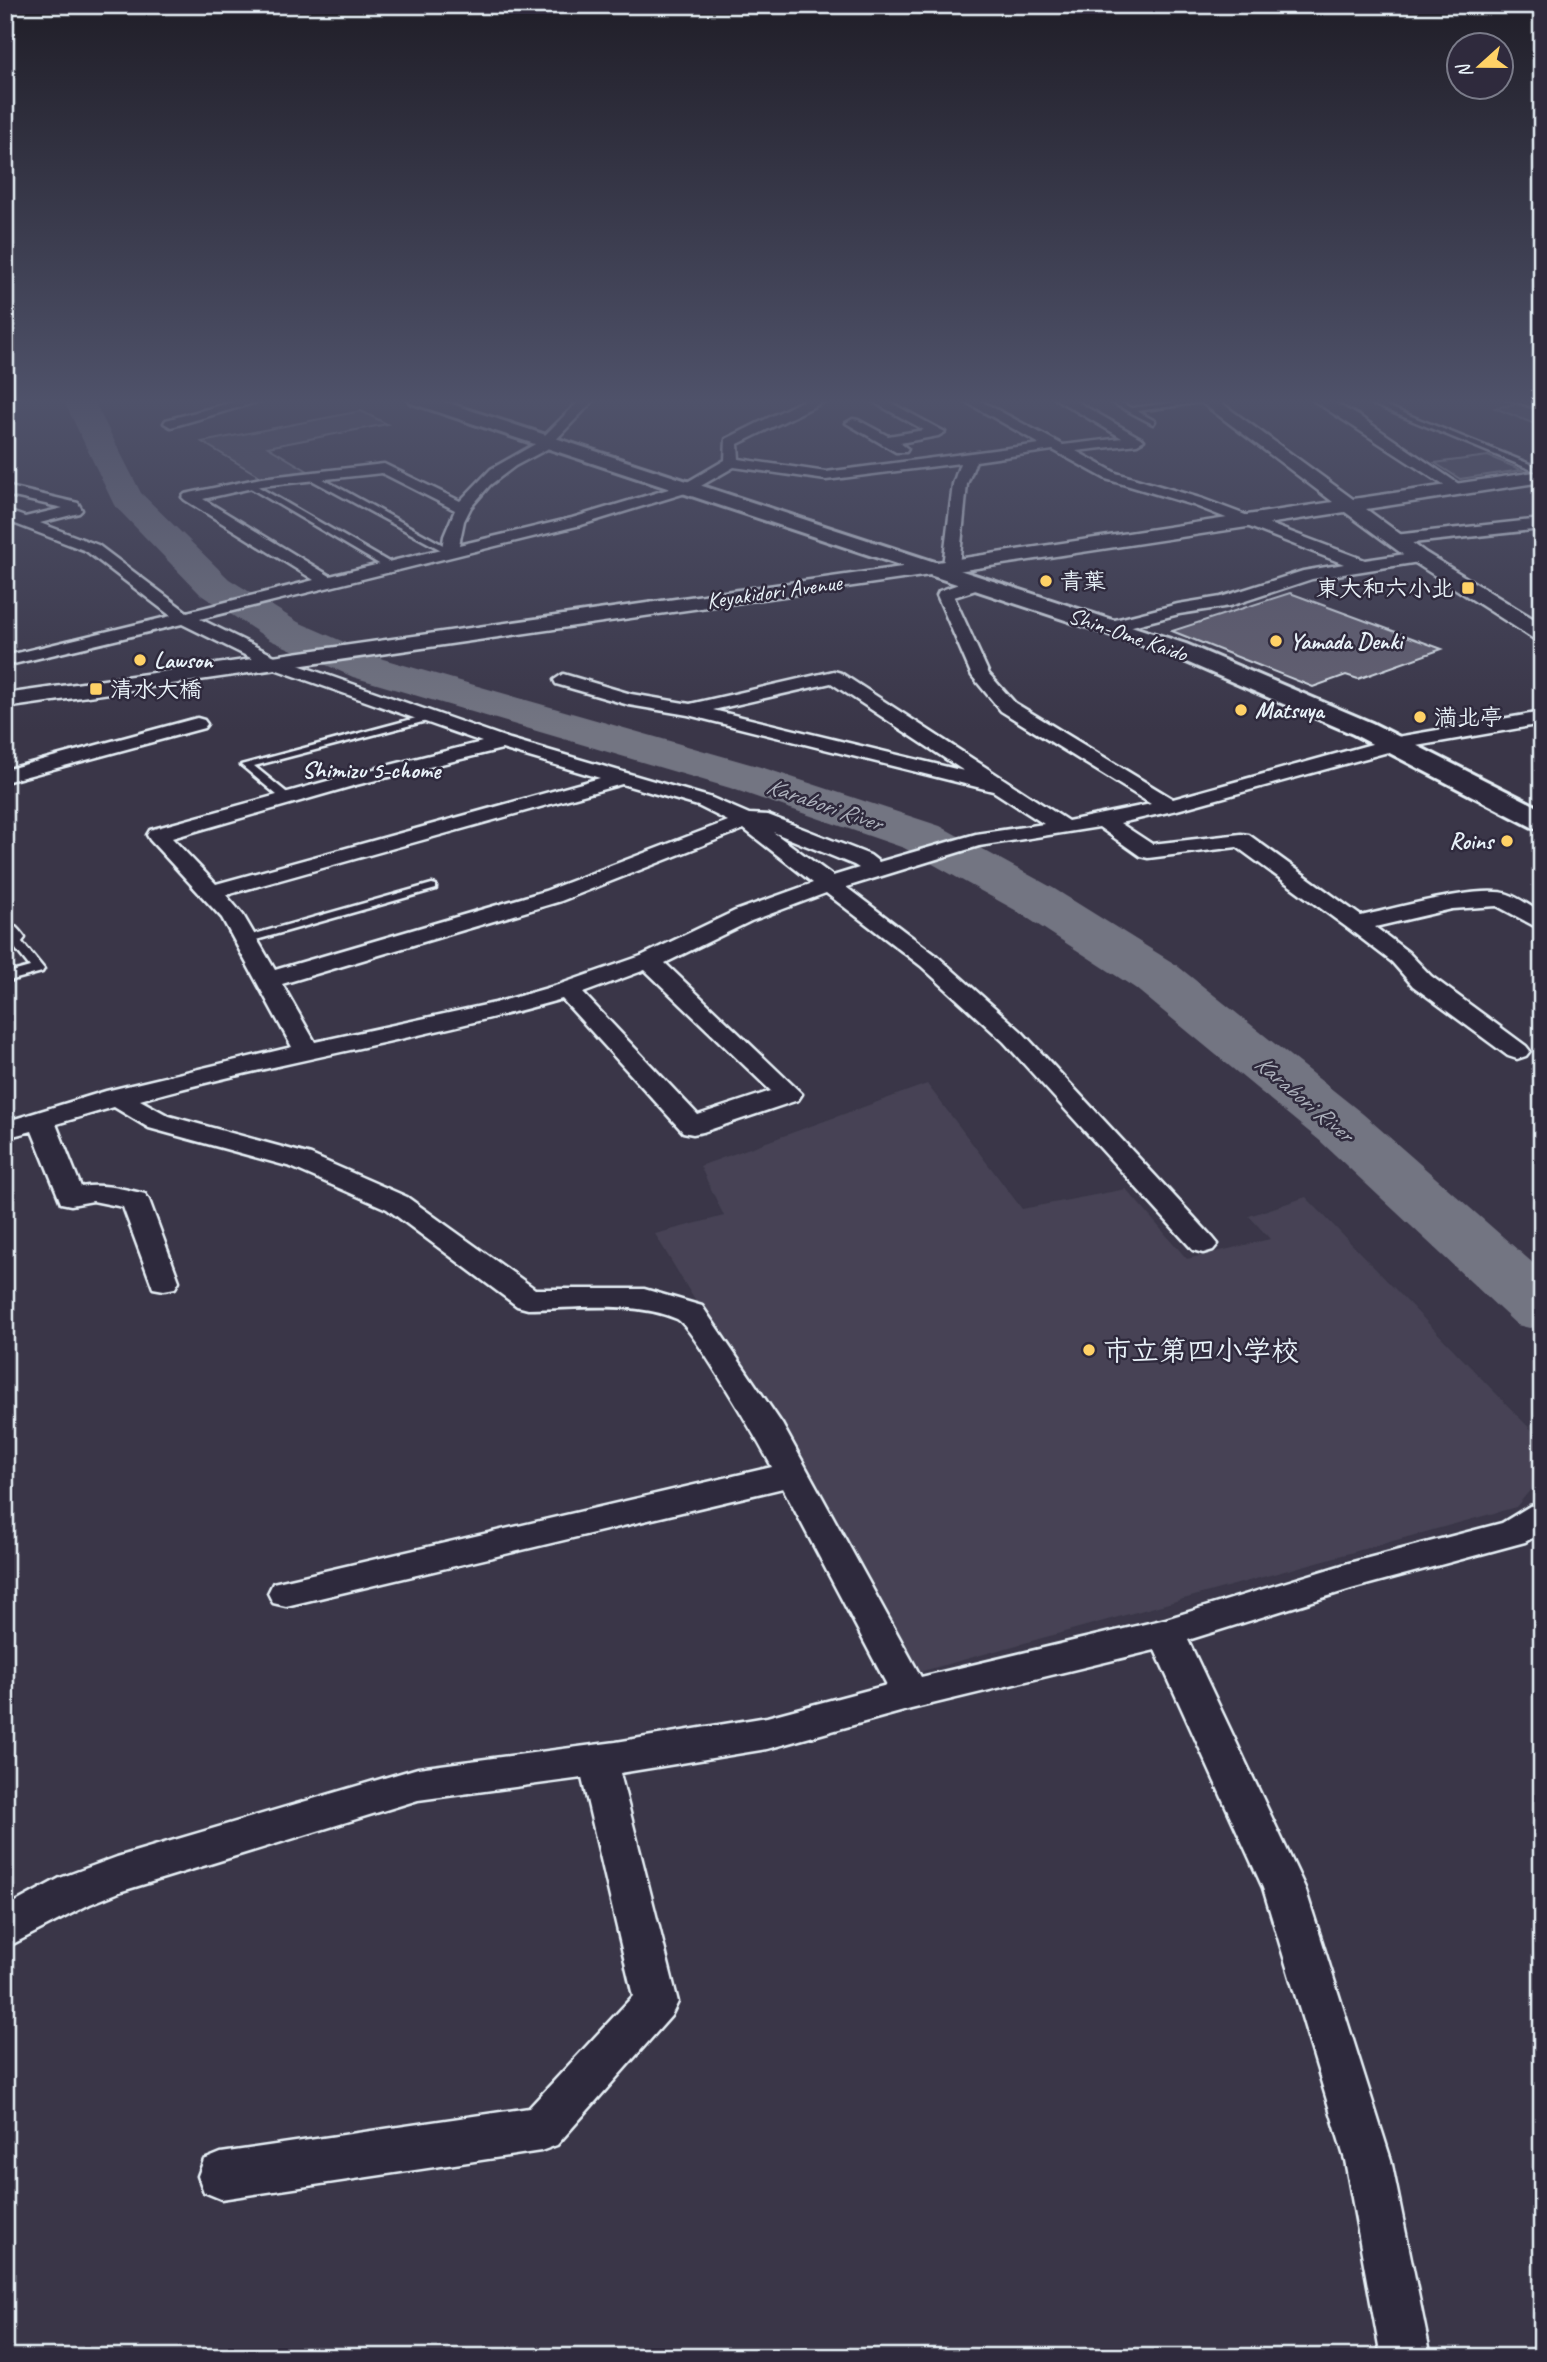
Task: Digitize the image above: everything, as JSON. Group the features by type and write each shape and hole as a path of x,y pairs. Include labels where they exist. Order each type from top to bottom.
{"main road":[{"name":"Shin-Ome Kaido","path":"755,509 941,567 976,584 1177,649 1258,681 1397,743 1542,821"}],"street":[{"path":"27,521 75,509"},
{"path":"210,509 328,582"},
{"path":"450,551 450,537 464,509"},
{"path":"5,661 275,597 618,509"},
{"path":"941,567 954,509"},
{"path":"1216,509 1365,566"},
{"name":"Keyakidori Avenue","path":"5,701 1329,509"},
{"path":"1356,509 1419,557 1542,634"},
{"path":"5,515 27,521 92,548 187,617 282,662 503,743 705,802 746,821 929,961 1013,1037 1203,1244"},
{"path":"1394,540 1542,524"},
{"path":"1109,627 1178,609 1224,602 1309,574 1419,557"},
{"path":"976,584 945,595 981,676 1008,707 1170,806"},
{"path":"688,709 834,677 1064,828"},
{"path":"563,680 629,699 688,709 995,785"},
{"path":"6,1126 41,1119 193,1077 500,1009 567,990 649,961 743,916 828,885 972,842 1064,828 1170,806 1397,743 1542,718"},
{"path":"5,776 197,724"},
{"path":"309,1053 232,915 158,835 287,798 503,743"},
{"path":"213,892 622,778"},
{"path":"268,980 553,896 746,821 761,819 878,869"},
{"path":"1102,820 1148,851 1241,840 1357,924 1400,957 1422,981 1517,1051"},
{"path":"1357,924 1452,902 1501,899 1542,923"},
{"path":"567,990 692,1126 789,1094 649,961"},
{"path":"115,1097 159,1122 301,1161 397,1203 528,1298 645,1299 691,1313 766,1424 911,1694"},
{"path":"41,1119 71,1197 93,1193 135,1200 164,1281"},
{"path":"286,1593 793,1474"},
{"path":"5,1929 75,1891 117,1875 418,1784 597,1760 767,1733 911,1694 1166,1633 1349,1576 1513,1533 1542,1515"},
{"path":"1166,1633 1284,1888 1368,2160 1406,2357"},
{"path":"221,2176 541,2129 656,2002 597,1760"}],"lane":[{"path":"293,509 390,566"},
{"path":"373,509 450,551"},
{"path":"287,798 246,765 431,717"},
{"path":"245,940 432,887"},
{"path":"5,978 38,969 8,936"}],"shaded area":[{"name":"市立第四小学校","path":"927,1084 1022,1209 1126,1189 1187,1259 1270,1239 1249,1216 1306,1197 1542,1441 1542,1476 1516,1507 919,1672 655,1234 724,1216 700,1166"}],"building":[{"path":"1290,593 1442,649 1358,679 1346,675 1313,687 1172,631"}],"waterway":[{"name":"Karabori River","path":"137,509 215,587 284,631 368,668 747,778 922,837 1034,899 1155,976 1341,1127 1542,1309"}],"place":[{"name":"青葉","path":"1046,581"},
{"name":"東大和六小北","path":"1468,588"},
{"name":"Yamada Denki","path":"1276,641"},
{"name":"Lawson","path":"140,660"},
{"name":"清水大橋","path":"96,689"},
{"name":"Matsuya","path":"1241,710"},
{"name":"満北亭","path":"1420,717"},
{"name":"Roins","path":"1507,841"},
{"name":"市立第四小学校","path":"1089,1350"}],"district":[{"name":"Shimizu 5-chome","path":"371,770"}]}
